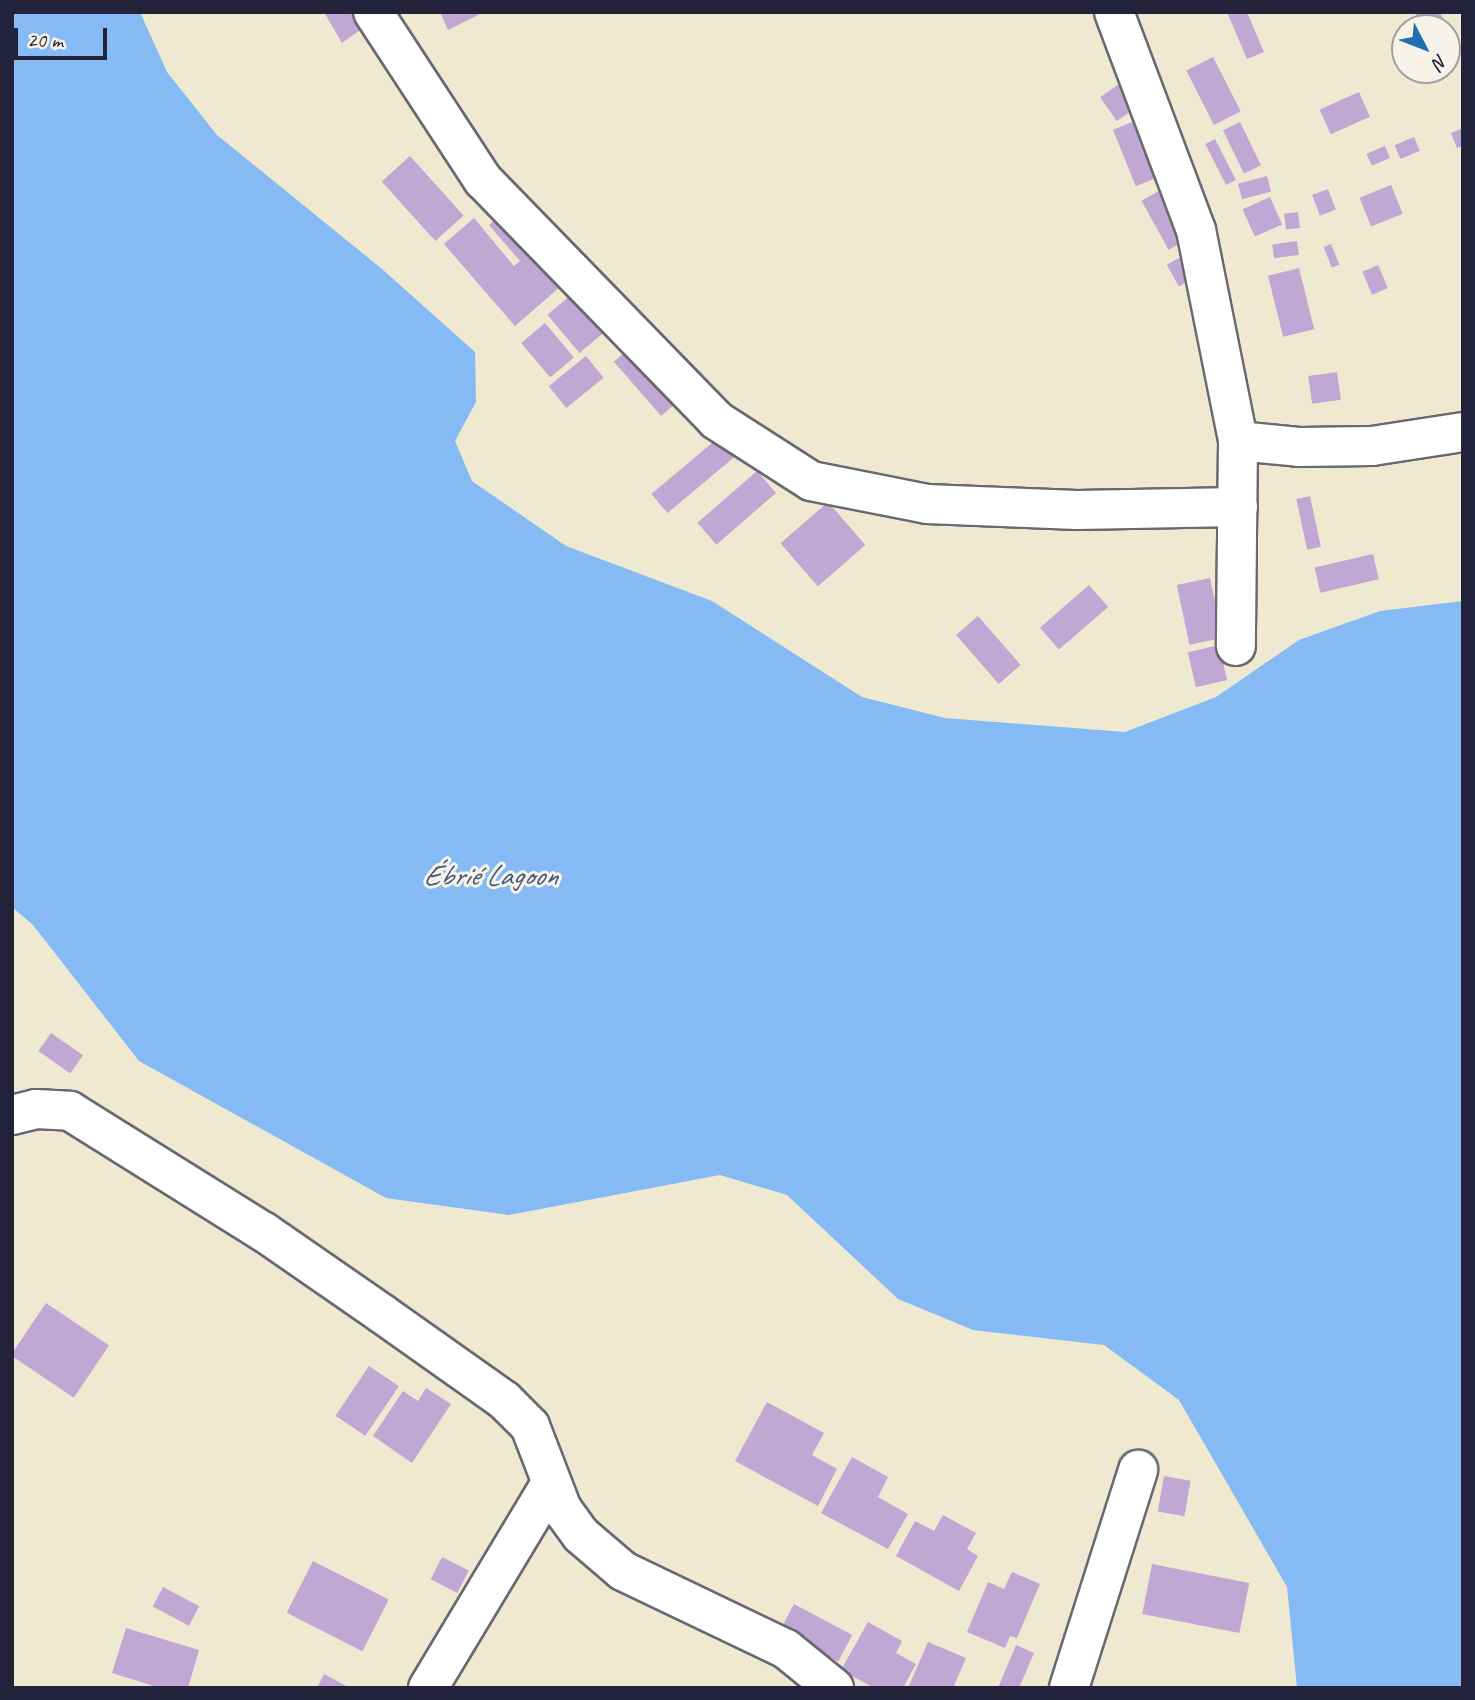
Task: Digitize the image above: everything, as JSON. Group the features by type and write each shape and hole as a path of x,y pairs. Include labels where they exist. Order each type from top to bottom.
{"street":[{"path":"373,12 483,180 716,420 811,481 927,503 1077,510 1238,507"},
{"path":"1114,12 1196,230 1238,441 1236,646"},
{"path":"1238,441 1299,447 1372,446 1463,432"},
{"path":"12,1115 36,1109 70,1111 264,1232 503,1400 530,1426 551,1483 581,1535 623,1571 786,1649 834,1688"},
{"path":"1069,1688 1138,1470"},
{"path":"428,1688 551,1483"}],"water":[{"name":"Ébrié Lagoon","path":"12,12 140,12 167,72 217,135 382,269 475,352 476,402 455,441 472,481 566,546 712,601 862,697 945,718 1125,732 1216,697 1299,640 1380,611 1463,601 1463,1688 1297,1688 1287,1587 1179,1400 1104,1345 973,1330 898,1299 787,1195 720,1175 509,1215 386,1198 139,1061 33,925 12,907"}],"building":[{"path":"324,12 363,12 370,23 342,43"},
{"path":"440,12 484,12 448,30"},
{"path":"1227,12 1247,12 1264,52 1247,59"},
{"path":"1415,12 1441,14 1416,14"},
{"path":"1213,57 1241,111 1214,125 1186,71"},
{"path":"1119,84 1136,108 1117,121 1100,97"},
{"path":"1359,92 1370,117 1331,134 1320,109"},
{"path":"1137,120 1160,177 1136,186 1113,130"},
{"path":"1240,122 1261,165 1244,173 1223,130"},
{"path":"1463,128 1463,146 1457,148 1451,133"},
{"path":"1414,137 1420,151 1401,159 1395,145"},
{"path":"1215,139 1236,180 1226,185 1205,144"},
{"path":"1385,146 1390,158 1372,166 1367,154"},
{"path":"410,156 464,215 435,241 382,181"},
{"path":"1267,176 1271,191 1242,199 1238,184"},
{"path":"1391,185 1403,214 1371,226 1359,198"},
{"path":"1328,189 1336,210 1320,216 1312,195"},
{"path":"1159,191 1186,240 1169,250 1142,201"},
{"path":"1270,197 1282,224 1255,237 1243,209"},
{"path":"1298,212 1300,228 1286,230 1284,214"},
{"path":"500,215 561,286 515,326 444,244 474,218 514,266 520,261 489,225"},
{"path":"1297,241 1299,255 1274,258 1272,244"},
{"path":"1331,244 1339,264 1332,267 1324,247"},
{"path":"1186,254 1198,276 1179,287 1167,265"},
{"path":"1378,265 1388,288 1372,295 1362,272"},
{"path":"1299,268 1314,329 1283,337 1268,276"},
{"path":"578,289 610,327 579,353 547,315"},
{"path":"545,323 574,357 550,377 521,343"},
{"path":"632,346 679,400 661,416 614,362"},
{"path":"586,356 604,378 566,408 549,386"},
{"path":"1337,372 1341,400 1312,404 1308,376"},
{"path":"718,438 734,457 667,513 651,494"},
{"path":"757,471 776,493 716,545 697,523"},
{"path":"1310,496 1321,547 1307,550 1296,499"},
{"path":"828,502 865,545 818,586 780,543"},
{"path":"1373,554 1379,579 1320,593 1315,567"},
{"path":"1210,578 1223,638 1189,645 1177,585"},
{"path":"1089,585 1108,607 1059,650 1040,628"},
{"path":"978,616 1021,665 999,684 956,635"},
{"path":"1219,645 1227,680 1196,687 1188,652"},
{"path":"51,1033 83,1055 70,1073 38,1051"},
{"path":"46,1303 109,1345 74,1398 12,1356"},
{"path":"369,1366 399,1386 365,1436 335,1416"},
{"path":"426,1388 451,1404 412,1463 373,1436 403,1391 418,1401"},
{"path":"767,1402 824,1433 812,1455 837,1469 818,1506 735,1461"},
{"path":"852,1457 888,1477 878,1497 908,1514 888,1549 821,1513"},
{"path":"1164,1476 1191,1481 1184,1516 1158,1511"},
{"path":"943,1515 976,1533 967,1549 978,1556 959,1591 896,1556 915,1521 934,1531"},
{"path":"442,1557 469,1571 457,1593 431,1579"},
{"path":"313,1561 389,1600 362,1651 287,1613"},
{"path":"1152,1564 1249,1583 1239,1633 1142,1614"},
{"path":"1012,1572 1040,1584 1017,1638 1010,1636 1005,1648 967,1632 988,1582 1004,1589"},
{"path":"163,1587 199,1606 189,1626 153,1606"},
{"path":"794,1604 852,1635 838,1661 780,1630"},
{"path":"868,1622 902,1641 896,1653 916,1664 903,1688 874,1688 841,1670"},
{"path":"126,1628 199,1650 188,1688 160,1688 112,1673"},
{"path":"928,1642 966,1658 953,1688 908,1688"},
{"path":"1016,1645 1034,1653 1019,1688 998,1688"},
{"path":"324,1674 350,1688 317,1688"}]}
